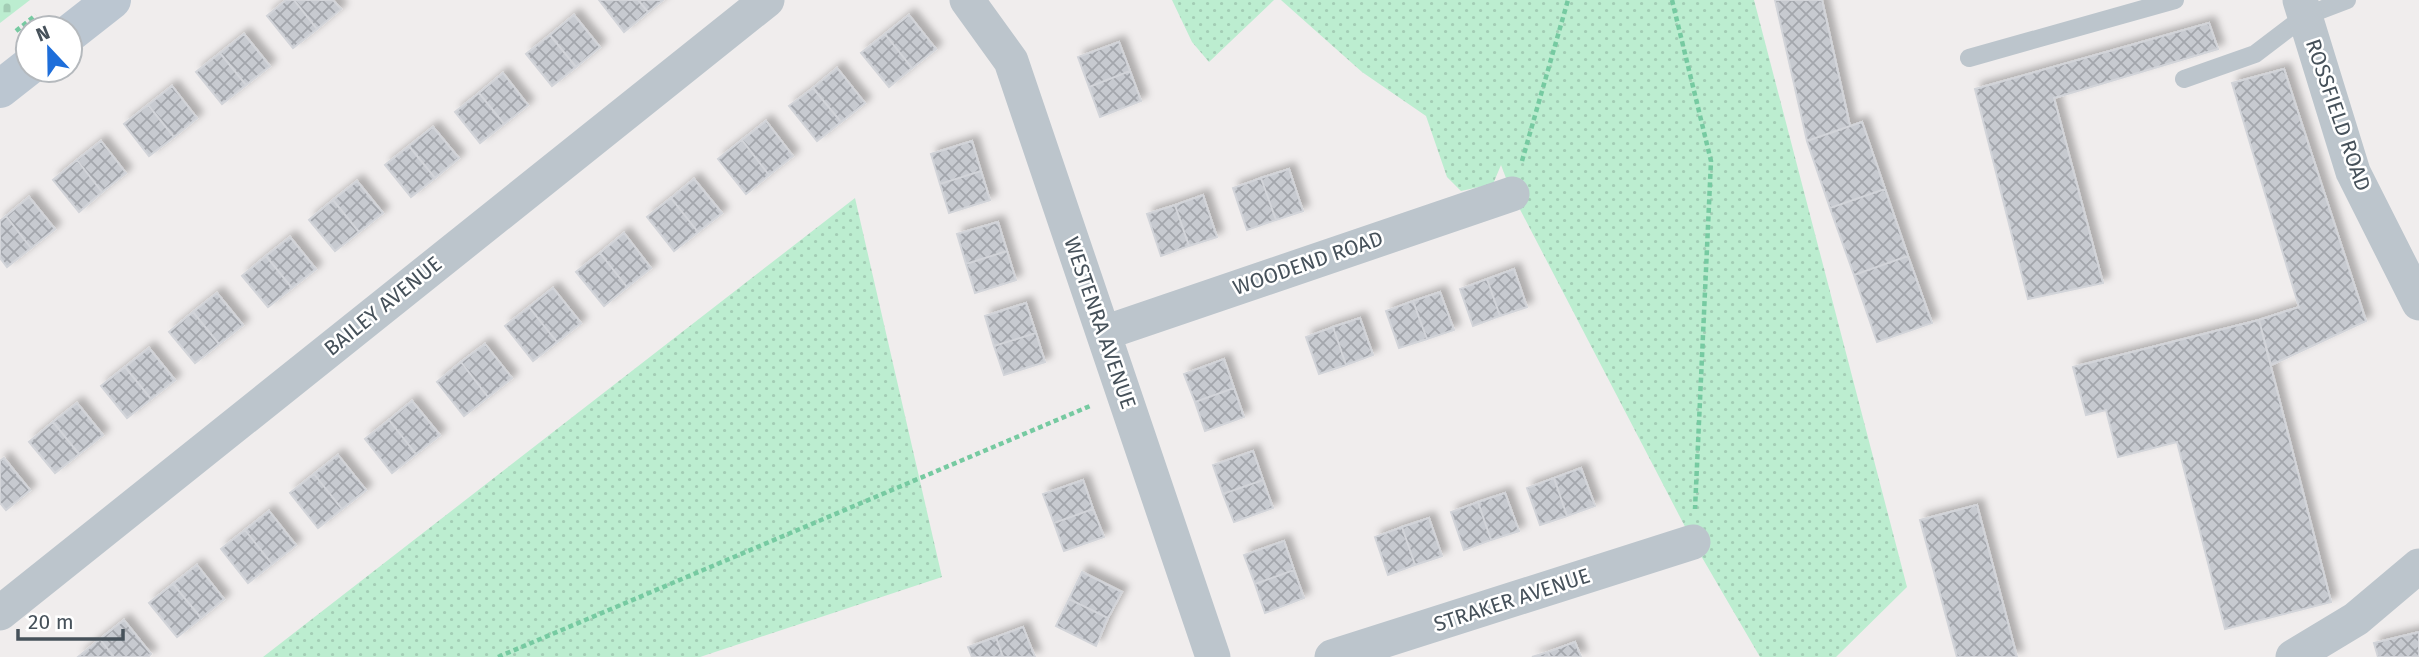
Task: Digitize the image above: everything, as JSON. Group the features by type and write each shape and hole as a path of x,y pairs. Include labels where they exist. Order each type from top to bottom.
{"main road":[{"path":"84,22 112,0"},
{"path":"0,89 14,61"}],"street":[{"name":"BAILEY AVENUE","path":"0,613 767,0"},
{"name":"WESTENRA AVENUE","path":"967,0 1011,61 1213,657"},
{"name":"ROSSFIELD ROAD","path":"2303,8 2354,172 2419,303"},
{"name":"WOODEND ROAD","path":"1104,333 1512,194"},
{"name":"STRAKER AVENUE","path":"1332,657 1693,542"},
{"path":"2309,652 2356,619 2419,566"}],"lane":[{"path":"1969,58 2175,0"},
{"path":"2184,79 2255,54 2303,8 2347,0"}],"path":[{"path":"1512,194 1568,0"},
{"path":"1672,0 1711,161 1693,542"},
{"path":"498,657 1123,392"}],"green space":[{"path":"0,0 30,0 0,23"},
{"path":"1172,0 1274,0 1209,62 1192,42"},
{"path":"1281,0 1754,0 1907,587 1836,657 1760,657 1693,542 1512,194 1501,165 1493,184 1461,191 1447,177 1426,116 1362,72"},
{"path":"855,198 942,577 700,657 263,657"}],"building":[{"path":"286,0 294,0 317,29 293,48 267,16"},
{"path":"294,0 333,0 341,9 317,29"},
{"path":"599,0 638,0 648,12 624,32"},
{"path":"638,0 663,0 648,12"},
{"path":"1775,0 1822,0 1850,126 1807,141"},
{"path":"574,15 600,47 576,67 550,35"},
{"path":"909,15 936,49 912,68 885,34"},
{"path":"2209,23 2218,49 2054,98 2103,283 2028,299 1975,89"},
{"path":"244,34 270,66 246,85 220,53"},
{"path":"885,34 912,68 889,87 861,53"},
{"path":"550,35 576,67 552,86 526,54"},
{"path":"1119,42 1130,71 1089,87 1078,57"},
{"path":"220,53 246,85 222,104 196,72"},
{"path":"837,68 865,103 841,122 813,88"},
{"path":"2284,69 2366,321 2271,365 2259,320 2299,307 2232,83"},
{"path":"1130,71 1141,101 1100,117 1089,87"},
{"path":"503,73 528,105 504,124 479,93"},
{"path":"172,86 197,118 174,137 148,105"},
{"path":"813,88 841,122 817,141 789,106"},
{"path":"479,93 504,124 480,143 455,112"},
{"path":"148,105 174,137 149,156 124,124"},
{"path":"766,121 793,156 769,175 742,140"},
{"path":"1862,122 1885,189 1830,208 1807,141"},
{"path":"433,127 459,158 435,178 409,146"},
{"path":"742,140 769,175 746,194 718,159"},
{"path":"101,141 126,173 102,192 77,160"},
{"path":"972,141 981,171 940,184 931,154"},
{"path":"409,146 435,178 411,197 385,165"},
{"path":"77,160 102,192 79,212 53,180"},
{"path":"1289,169 1303,211 1276,220 1261,178"},
{"path":"981,171 990,200 949,213 940,184"},
{"path":"1261,178 1276,220 1247,230 1233,188"},
{"path":"694,179 722,213 698,232 671,198"},
{"path":"357,181 383,213 359,232 333,200"},
{"path":"1885,189 1908,256 1854,275 1830,208"},
{"path":"1203,195 1217,237 1189,246 1175,205"},
{"path":"29,197 55,229 31,248 6,216"},
{"path":"671,198 698,232 674,251 647,217"},
{"path":"333,200 359,232 335,251 309,220"},
{"path":"1175,205 1189,246 1161,256 1147,214"},
{"path":"6,216 31,248 7,267 0,258 0,221"},
{"path":"998,222 1007,251 966,264 957,234"},
{"path":"624,233 651,268 627,287 600,253"},
{"path":"290,237 316,269 292,288 266,256"},
{"path":"1007,251 1016,280 975,293 966,264"},
{"path":"600,253 627,287 604,306 576,272"},
{"path":"266,256 292,288 268,307 242,276"},
{"path":"1908,256 1932,323 1877,342 1854,275"},
{"path":"1514,269 1527,307 1500,316 1487,279"},
{"path":"1487,279 1500,316 1473,326 1460,289"},
{"path":"553,288 581,323 557,342 529,307"},
{"path":"1440,292 1454,330 1427,339 1413,301"},
{"path":"217,293 243,325 219,344 193,312"},
{"path":"1413,301 1427,339 1399,348 1386,311"},
{"path":"1026,303 1036,333 994,346 985,316"},
{"path":"529,307 557,342 533,361 505,326"},
{"path":"193,312 219,344 195,363 169,332"},
{"path":"1360,318 1373,355 1346,365 1333,327"},
{"path":"2259,320 2331,602 2225,629 2177,442 2118,457 2106,410 2086,415 2073,367"},
{"path":"1333,327 1346,365 1319,374 1306,337"},
{"path":"1036,333 1045,362 1004,375 994,346"},
{"path":"485,344 512,378 488,397 461,362"},
{"path":"149,348 175,380 151,399 125,367"},
{"path":"1224,359 1234,388 1195,402 1184,374"},
{"path":"461,362 488,397 464,416 437,382"},
{"path":"125,367 151,399 127,418 101,386"},
{"path":"1234,388 1244,417 1205,431 1195,402"},
{"path":"412,401 440,435 416,454 389,420"},
{"path":"77,403 103,435 79,454 53,422"},
{"path":"389,420 416,454 392,473 365,439"},
{"path":"53,422 79,454 55,473 29,442"},
{"path":"1253,451 1263,480 1223,494 1213,465"},
{"path":"338,455 366,490 342,509 314,474"},
{"path":"4,458 30,490 6,510 0,503 0,461"},
{"path":"1581,468 1595,506 1567,516 1554,478"},
{"path":"314,474 342,509 318,528 290,493"},
{"path":"1554,478 1567,516 1540,525 1527,488"},
{"path":"1083,480 1093,509 1054,523 1043,494"},
{"path":"1263,480 1273,508 1234,522 1223,494"},
{"path":"1505,493 1519,531 1491,540 1478,502"},
{"path":"1478,502 1491,540 1464,550 1451,512"},
{"path":"1977,505 2017,657 1957,657 1920,520"},
{"path":"1093,509 1104,537 1064,551 1054,523"},
{"path":"269,511 296,545 272,564 245,530"},
{"path":"1429,518 1442,556 1415,565 1402,527"},
{"path":"1402,527 1415,565 1388,575 1375,537"},
{"path":"245,530 272,564 248,583 221,549"},
{"path":"1284,541 1294,570 1255,584 1244,555"},
{"path":"197,565 224,599 201,618 173,584"},
{"path":"1294,570 1304,598 1265,613 1255,584"},
{"path":"1082,572 1122,592 1108,618 1069,599"},
{"path":"173,584 201,618 177,637 149,603"},
{"path":"1069,599 1108,618 1096,646 1056,626"},
{"path":"124,620 151,654 148,657 114,657 100,639"},
{"path":"1023,627 1035,657 1003,657 996,637"},
{"path":"2419,632 2419,657 2378,657 2374,643"},
{"path":"996,637 1003,657 972,657 968,647"},
{"path":"100,639 114,657 78,657"},
{"path":"1575,642 1581,657 1550,657 1548,652"},
{"path":"1548,652 1550,657 1532,657"}]}
